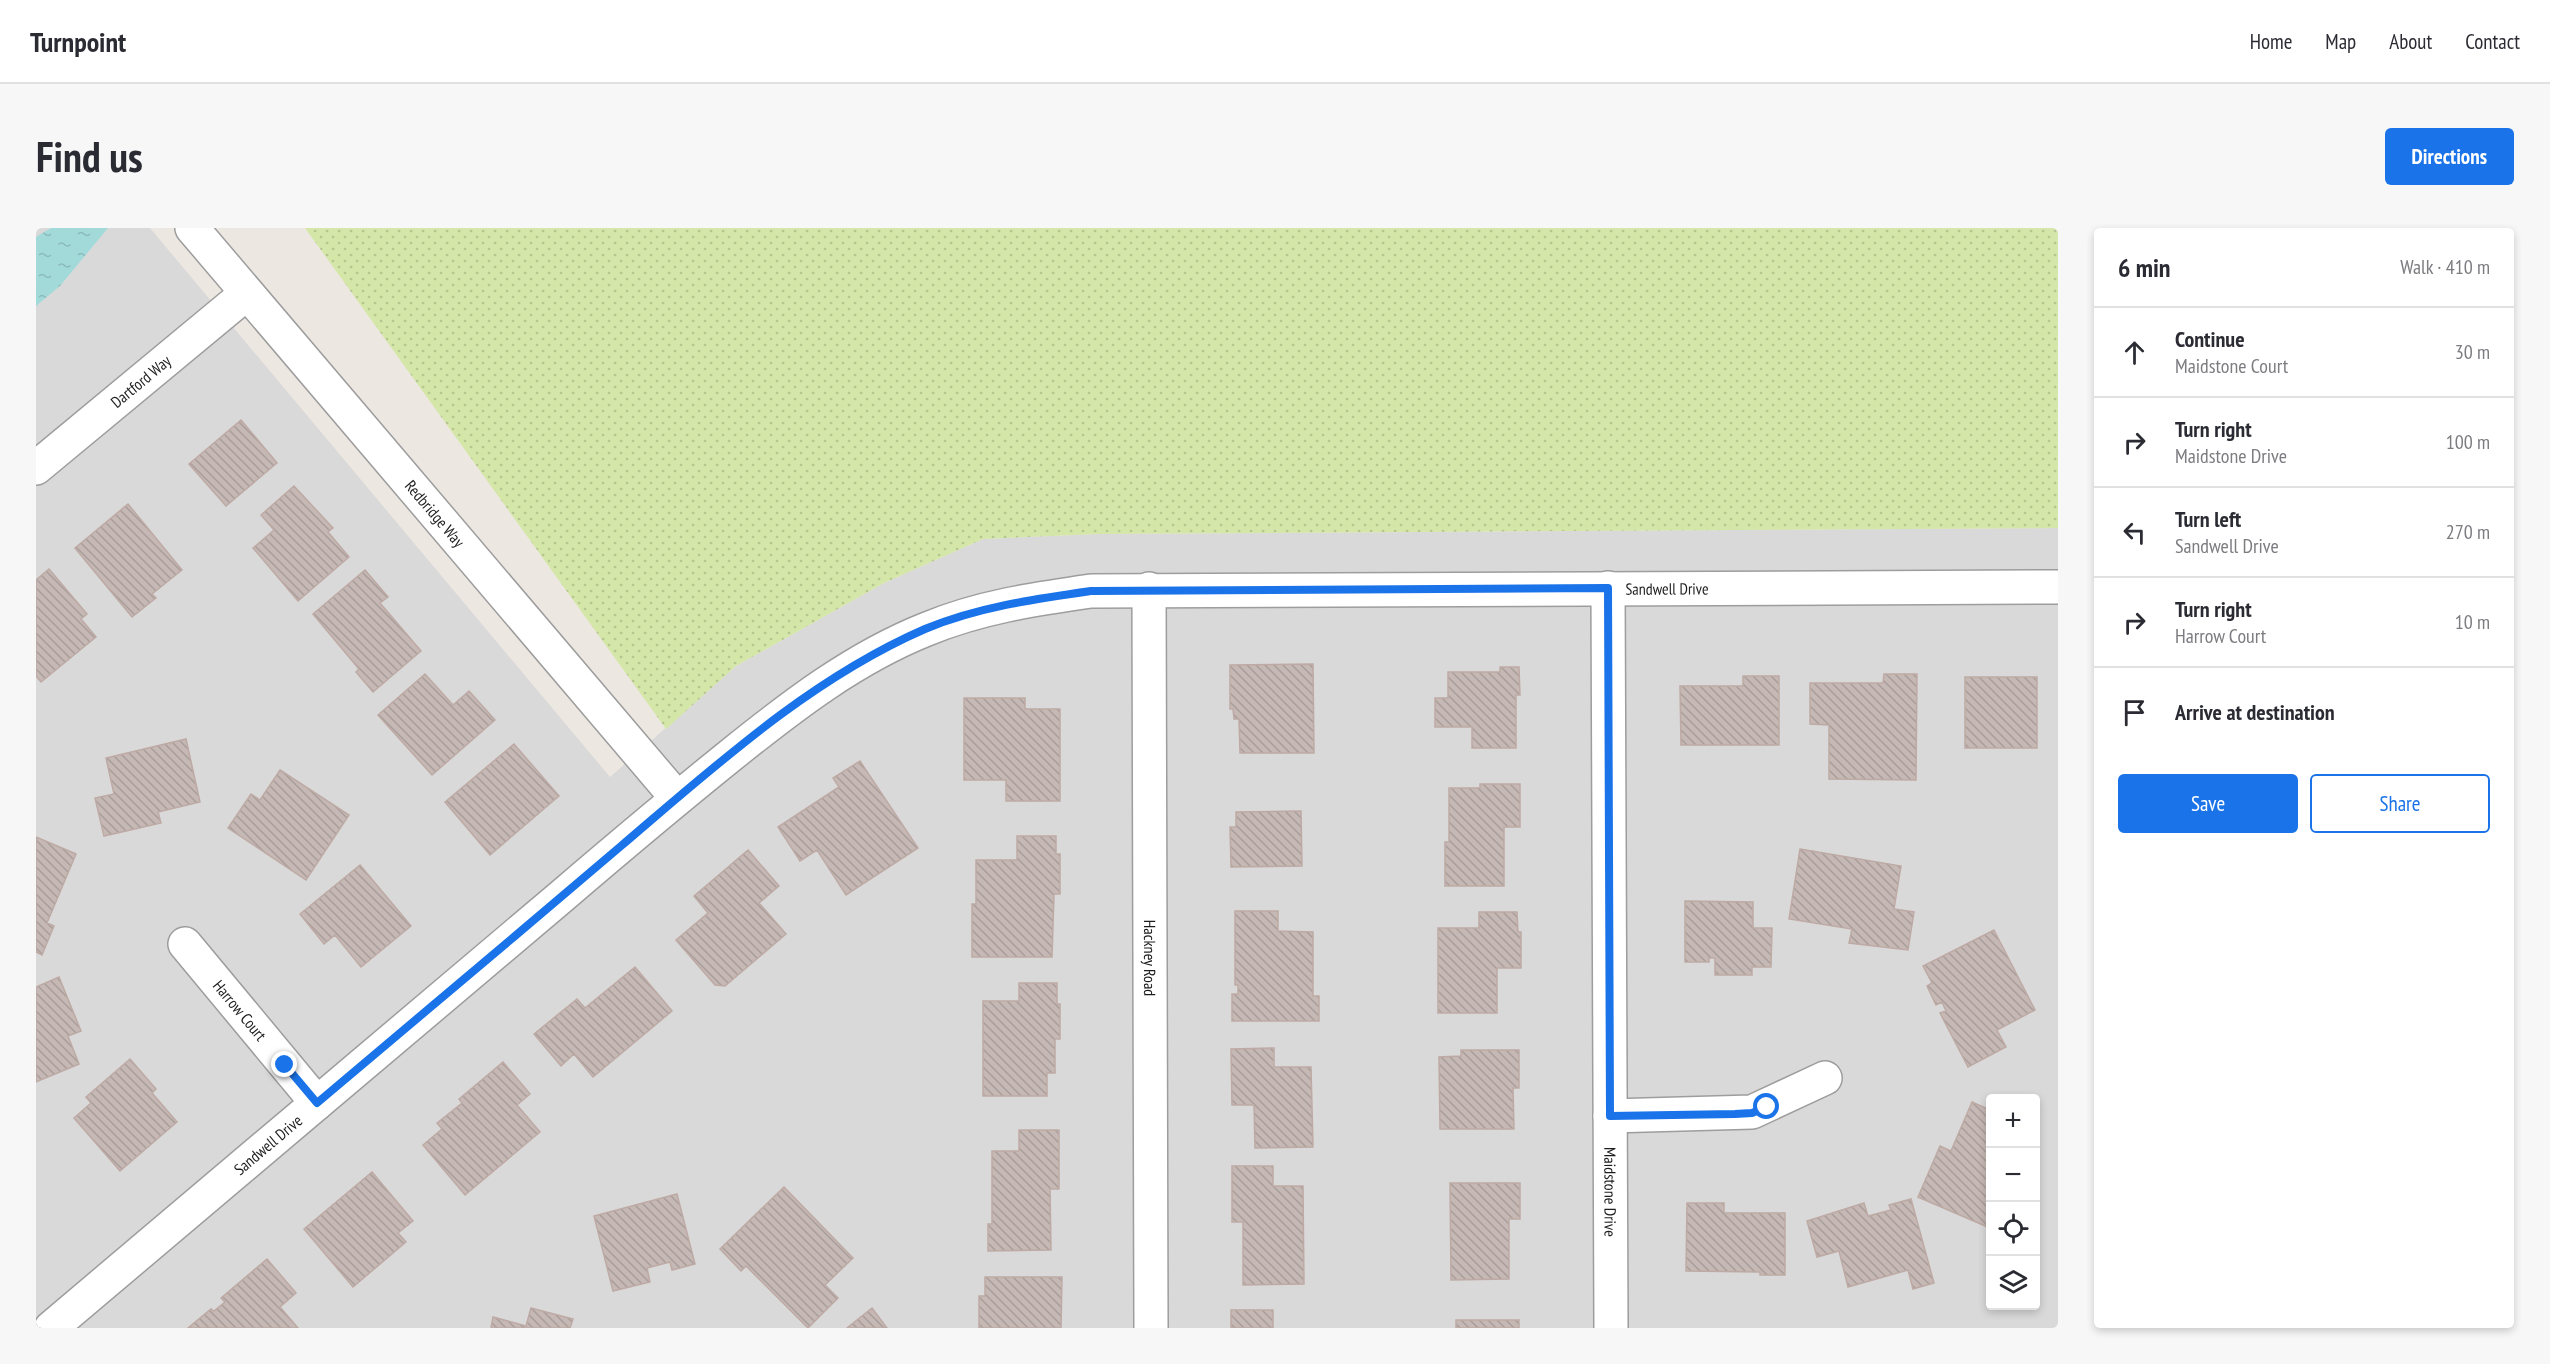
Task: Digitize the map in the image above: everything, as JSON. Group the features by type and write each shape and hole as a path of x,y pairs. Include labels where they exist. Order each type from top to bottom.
{"street":[{"name":"Redbridge Way","path":"192,228 677,798"},
{"name":"Dartford Way","path":"36,468 247,293"},
{"name":"Sandwell Drive","path":"51,1328 677,798 829,681 926,629 982,610 1036,598 1091,591 2058,587"},
{"name":"Maidstone Drive","path":"1608,588 1611,1328"},
{"name":"Hackney Road","path":"1149,589 1151,1328"},
{"name":"Harrow Court","path":"185,944 317,1103"},
{"path":"1610,1116 1752,1113 1825,1078"}],"shaded area":[{"path":"36,228 150,228 610,777 736,666 884,583 983,539 1098,534 2058,528 2058,1328 36,1328"}],"green space":[{"path":"305,228 2058,228 2058,528 1098,534 983,539 884,583 736,666 666,729"}],"water":[{"path":"51,228 108,228 60,286 36,306 36,237"}],"building":[{"path":"241,420 277,463 226,506 189,464"},
{"path":"294,486 333,528 328,532 349,557 298,601 253,548 274,530 261,515"},
{"path":"128,504 182,570 152,594 156,598 132,617 75,548"},
{"path":"49,569 87,614 81,619 96,637 41,682 36,676 36,580"},
{"path":"365,570 388,597 380,603 421,651 373,692 356,672 359,669 313,614"},
{"path":"1313,664 1314,753 1240,753 1239,719 1234,719 1233,709 1230,709 1230,665"},
{"path":"1500,667 1519,667 1520,695 1516,695 1516,748 1472,748 1472,727 1435,727 1435,698 1448,698 1448,672 1500,672"},
{"path":"425,674 453,705 469,691 495,720 432,775 378,715"},
{"path":"1884,674 1917,674 1916,780 1829,779 1829,725 1810,724 1810,683 1883,683"},
{"path":"1743,676 1779,676 1779,745 1681,745 1680,686 1743,686"},
{"path":"1965,677 2037,677 2037,748 1965,748"},
{"path":"964,698 1025,698 1025,709 1060,709 1060,801 1006,801 1006,780 964,780"},
{"path":"186,739 200,802 158,812 161,823 104,836 95,798 114,794 106,758"},
{"path":"514,744 559,796 490,855 445,802"},
{"path":"860,761 918,848 846,895 817,850 800,861 778,827 839,787 833,778"},
{"path":"280,770 349,815 306,880 228,828 251,794 260,800"},
{"path":"1480,784 1520,784 1520,827 1504,827 1504,886 1445,886 1445,842 1449,842 1449,788 1480,788"},
{"path":"1301,811 1302,866 1231,867 1230,827 1236,827 1236,812"},
{"path":"1017,836 1056,836 1056,854 1060,854 1060,894 1054,894 1052,957 972,957 972,904 976,904 976,860 1017,860"},
{"path":"36,837 76,854 47,923 54,926 42,955 36,952"},
{"path":"1800,849 1901,866 1894,909 1914,912 1908,950 1849,943 1852,929 1789,919"},
{"path":"748,850 779,886 759,903 786,934 725,986 715,985 676,940 708,913 694,896"},
{"path":"360,865 411,926 361,967 335,935 324,944 300,914"},
{"path":"1685,901 1753,902 1753,928 1772,928 1771,967 1752,967 1752,975 1715,975 1715,958 1709,958 1709,962 1685,962"},
{"path":"1235,911 1278,911 1278,931 1313,932 1313,996 1319,996 1319,1021 1232,1021 1232,994 1238,994 1238,985 1235,985"},
{"path":"1479,912 1517,912 1518,932 1521,932 1521,968 1497,968 1497,1013 1438,1013 1438,928 1479,928"},
{"path":"1994,930 2035,1010 1997,1030 2006,1047 1968,1067 1940,1013 1946,1011 1942,1002 1936,1005 1927,986 1932,983 1923,966"},
{"path":"635,967 672,1011 593,1077 574,1054 561,1066 534,1034 577,999 585,1008"},
{"path":"59,977 81,1031 68,1036 79,1064 36,1082 36,987"},
{"path":"1019,983 1057,983 1057,1004 1060,1004 1060,1039 1055,1039 1055,1073 1047,1073 1047,1096 983,1096 983,1001 1019,1001"},
{"path":"1274,1048 1274,1067 1311,1067 1313,1147 1255,1148 1254,1105 1232,1105 1231,1049"},
{"path":"1461,1050 1519,1050 1519,1088 1513,1088 1514,1129 1440,1129 1439,1057 1461,1056"},
{"path":"130,1059 156,1089 152,1093 177,1122 120,1171 74,1118 91,1103 86,1097"},
{"path":"503,1062 530,1094 517,1105 540,1132 465,1195 423,1145 442,1129 437,1123 462,1103 459,1099"},
{"path":"1972,1102 1986,1108 1986,1226 1918,1197 1940,1146 1951,1151"},
{"path":"1019,1130 1059,1130 1059,1189 1050,1189 1051,1250 988,1251 988,1224 992,1224 992,1151 1019,1151"},
{"path":"1232,1166 1273,1166 1273,1186 1303,1186 1304,1284 1243,1285 1243,1222 1232,1222"},
{"path":"372,1172 413,1221 398,1233 406,1242 353,1287 304,1229"},
{"path":"1450,1183 1520,1183 1520,1219 1509,1219 1509,1279 1451,1280"},
{"path":"784,1187 853,1258 825,1285 838,1298 808,1328 746,1266 741,1271 720,1249"},
{"path":"677,1194 695,1264 672,1270 670,1262 647,1268 650,1282 613,1291 594,1216"},
{"path":"1911,1199 1934,1283 1913,1289 1908,1270 1848,1287 1839,1251 1817,1257 1807,1221 1864,1203 1868,1216 1891,1210 1889,1205"},
{"path":"1687,1203 1724,1203 1724,1213 1785,1213 1785,1275 1760,1275 1760,1272 1686,1271"},
{"path":"267,1259 296,1293 280,1307 298,1328 188,1328 211,1309 214,1311 225,1302 221,1298"},
{"path":"985,1277 1062,1277 1061,1328 979,1328 979,1296 985,1296"},
{"path":"531,1308 573,1319 570,1328 491,1328 493,1317 526,1326"},
{"path":"872,1308 887,1328 847,1328"},
{"path":"1231,1310 1273,1310 1273,1328 1231,1328"},
{"path":"1456,1320 1519,1320 1519,1328 1456,1328"}],"route":[{"path":"285,1065 317,1103 677,798 786,712 829,681 926,629 982,610 1036,598 1091,591 1608,588 1610,1116 1735,1114 1752,1113 1767,1107"}]}
